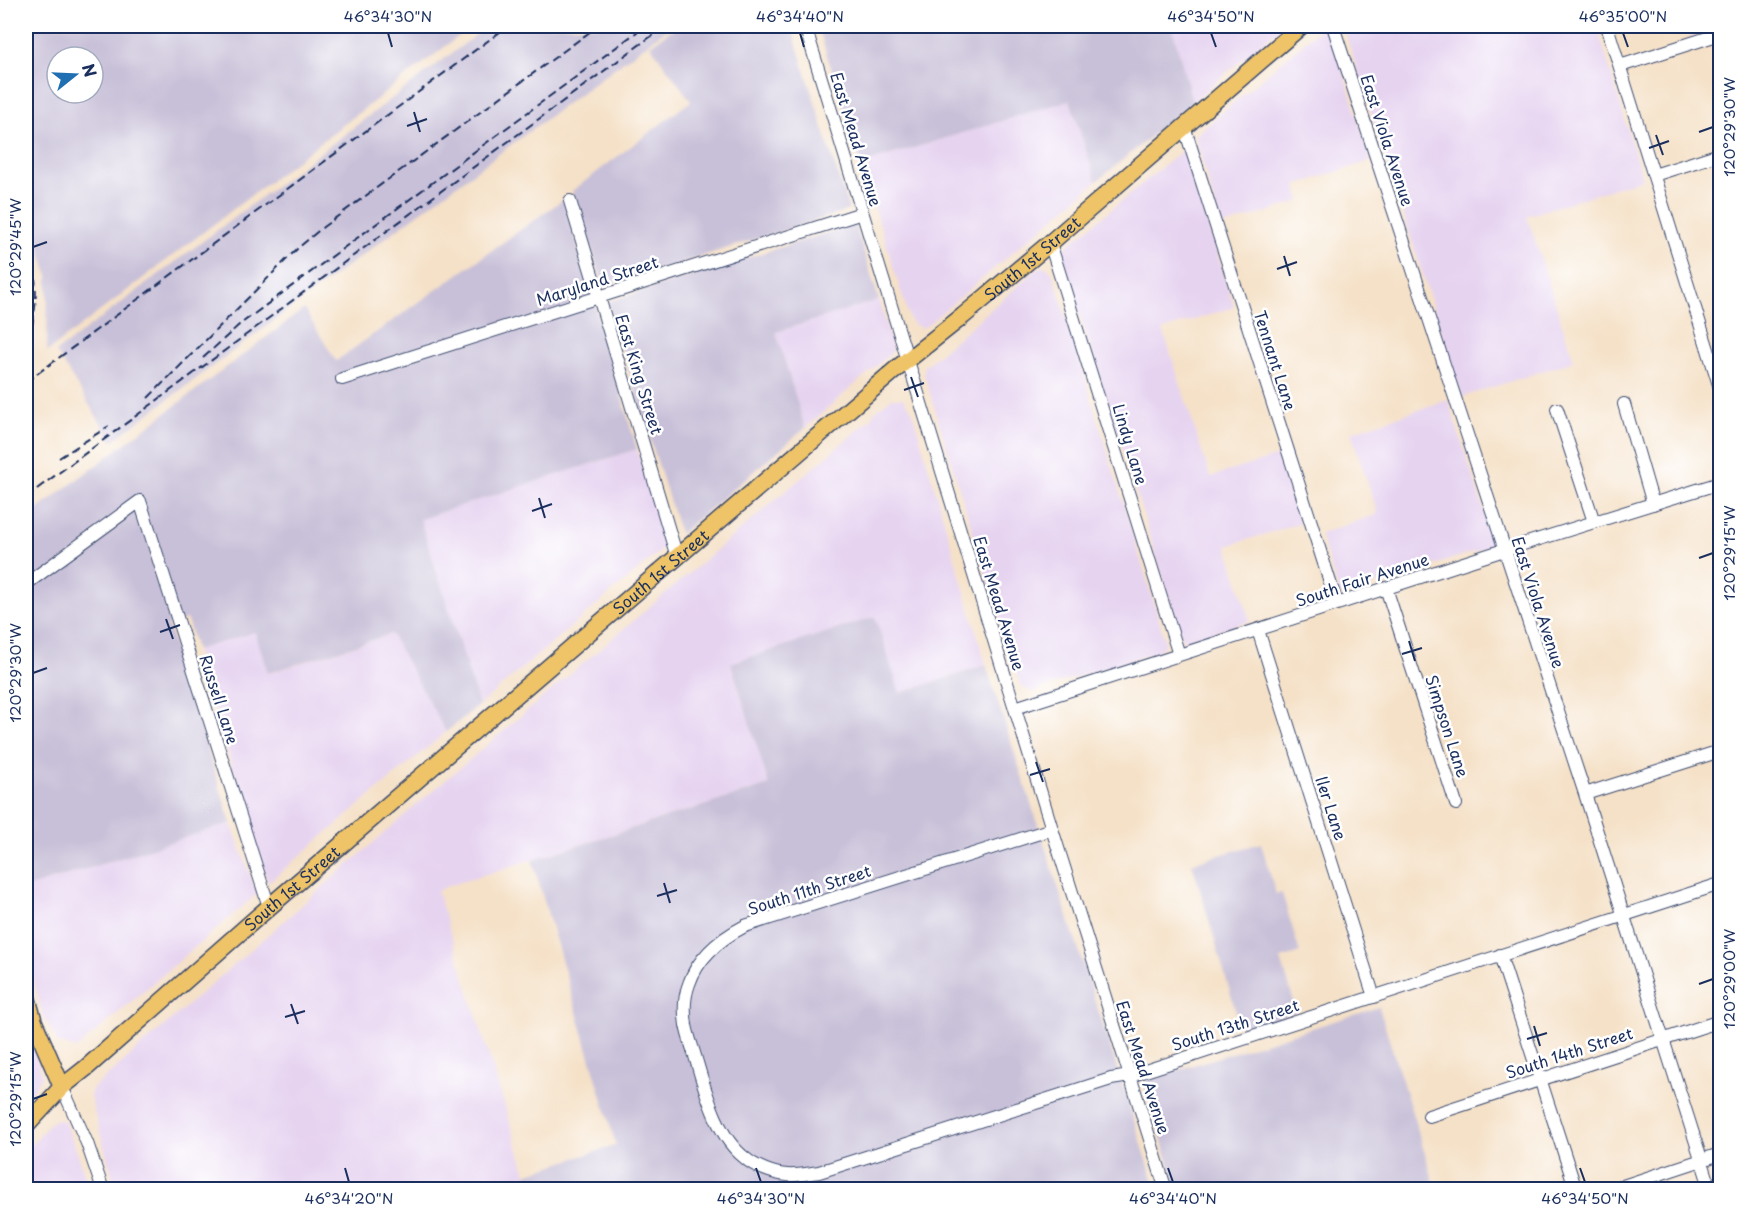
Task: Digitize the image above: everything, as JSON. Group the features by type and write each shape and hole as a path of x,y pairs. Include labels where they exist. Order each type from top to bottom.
{"main road":[{"name":"South 1st Street","path":"26,1126 62,1087 269,907 907,360 1050,243 1302,26"},
{"path":"26,994 34,1022 62,1087"}],"street":[{"name":"East Mead Avenue","path":"805,26 1052,830 1166,1190"},
{"name":"East Viola Avenue","path":"1333,26 1585,794 1711,1190"},
{"path":"1607,26 1720,388"},
{"path":"1620,66 1720,34"},
{"name":"Tennant Lane","path":"1184,126 1337,604"},
{"path":"1654,175 1720,154"},
{"name":"East King Street","path":"570,201 677,557"},
{"name":"Maryland Street","path":"342,379 862,213"},
{"name":"Lindy Lane","path":"1050,243 1179,655"},
{"path":"1624,404 1653,504"},
{"path":"1557,409 1594,522"},
{"name":"South Fair Avenue","path":"1015,708 1504,550 1720,483"},
{"name":"Russell Lane","path":"26,584 140,501 269,907"},
{"name":"Simpson Lane","path":"1386,588 1456,804"},
{"name":"Iler Lane","path":"1258,630 1374,997"},
{"path":"1585,794 1720,751"},
{"name":"South 11th Street","path":"701,1076 686,1026 685,1005 688,985 701,962 729,934 754,924 1052,830"},
{"name":"South 13th Street","path":"701,1076 718,1125 745,1159 786,1175 819,1172 1111,1078 1130,1076 1720,884"},
{"path":"1500,955 1576,1190"},
{"name":"South 14th Street","path":"1429,1116 1720,1021"},
{"path":"62,1087 87,1143 103,1190"},
{"path":"1611,1190 1720,1154"}],"shaded area":[{"path":"26,26 472,26 47,352 48,275 26,206"},
{"path":"488,26 671,26 112,441 56,352"},
{"path":"677,26 791,26 849,210 604,287 572,191 691,101 650,45"},
{"path":"835,26 1172,26 1192,102 1096,182 1070,100 861,164 820,33"},
{"path":"1171,26 1282,26 1192,102"},
{"path":"1323,26 1329,26 1371,161 1296,185 1301,201 1221,227 1195,136"},
{"path":"1343,26 1597,26 1642,179 1527,216 1574,361 1462,397"},
{"path":"1686,26 1720,26 1720,27 1690,37"},
{"path":"1070,100 1096,182 927,325 922,328 915,325 910,320 861,164"},
{"path":"1184,149 1234,307 1163,330 1210,477 1278,456 1300,523 1227,546 1250,621 1183,641 1060,252"},
{"path":"564,199 637,449 420,519 479,705 446,732 391,634 268,673 255,632 196,650 187,619 168,625 231,823 26,888 26,518 304,309 336,361"},
{"path":"855,224 879,300 776,332 805,428 680,534 607,302"},
{"path":"1040,267 1046,267 1054,277 1165,640 1164,646 1158,651 1031,692 1020,685 924,374 924,367"},
{"path":"879,300 893,350 805,428 776,332"},
{"path":"891,398 903,398 912,410 986,665 899,693 875,617 731,663 769,785 437,891 531,1189 116,1189 90,1097 92,1089 421,801 873,417 873,413"},
{"path":"1448,400 1495,545 1340,596 1320,534 1378,514 1351,432"},
{"path":"637,449 665,547 479,705 420,519"},
{"path":"875,617 900,693 986,665 1156,1188 1151,1190 531,1190 526,1174 616,1145 532,860 769,785 731,663"},
{"path":"255,632 269,673 392,634 446,732 268,883 196,650"},
{"path":"231,823 257,894 76,1049 58,1043 43,1016 26,952 26,888"},
{"path":"1261,843 1276,894 1282,893 1300,953 1281,959 1297,1012 1241,1029 1192,863"},
{"path":"1379,1007 1436,1189 1177,1189 1143,1081"},
{"path":"26,1022 42,1076 26,1099"},
{"path":"53,1120 61,1120 65,1123 89,1189 26,1189 26,1151"}],"railway":[{"path":"26,382 508,26"},
{"path":"148,398 298,248 323,227 598,26"},
{"path":"203,358 239,325 645,26"},
{"path":"26,497 665,26"},
{"path":"26,236 36,292 26,348"},
{"path":"59,458 109,426"}]}
